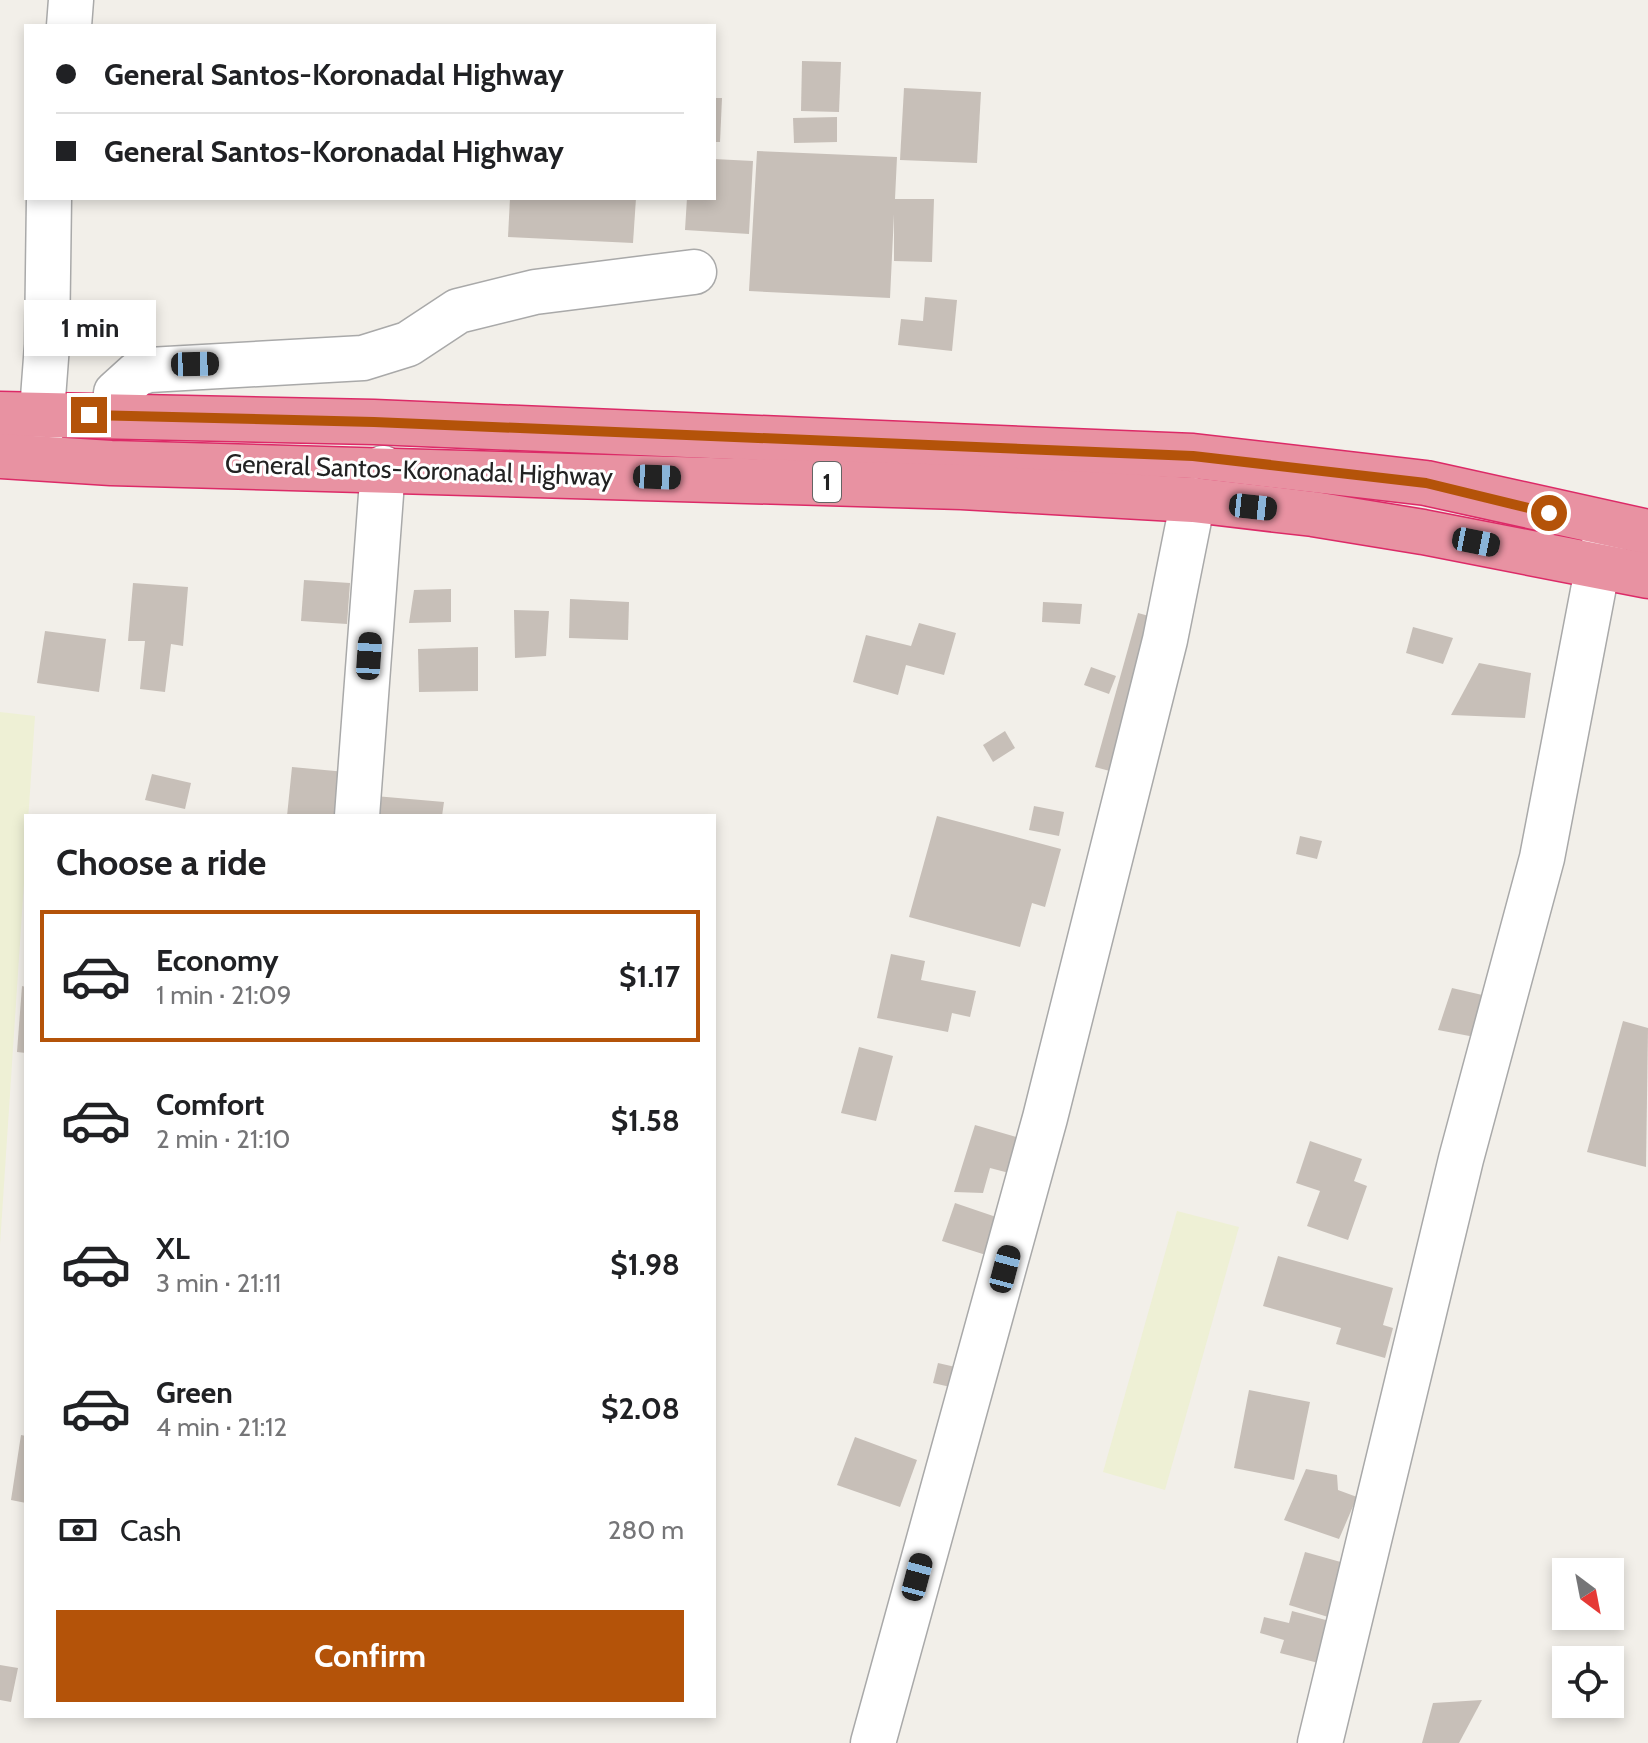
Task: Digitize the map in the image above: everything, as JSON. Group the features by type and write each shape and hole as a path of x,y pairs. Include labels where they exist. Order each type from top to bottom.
{"highway":[{"name":"General Santos-Koronadal Highway","path":"20,414 374,422 963,467 1313,514 1648,576"},
{"name":"General Santos-Koronadal Highway","path":"19,457 111,463 383,468 963,467 1193,456 1426,483 1549,513 1629,527"}],"street":[{"path":"69,24 71,0"},
{"path":"19,457 20,414 47,345 49,200"},
{"path":"114,416 116,393 137,374 149,370 363,358 408,344 458,311 535,292 694,272"},
{"path":"357,814 383,468"},
{"path":"873,1743 1045,1118 1165,640 1193,500"},
{"path":"1320,1743 1461,1159 1542,858 1598,565 1629,527"}],"green space":[{"path":"0,712 35,716 29,814 24,814 24,882 0,1245"},
{"path":"1177,1211 1239,1227 1165,1490 1103,1472"}],"building":[{"path":"802,61 841,62 839,112 801,111"},
{"path":"904,88 981,92 977,163 900,160"},
{"path":"716,98 722,98 720,142 716,142"},
{"path":"837,117 837,142 794,143 793,118"},
{"path":"757,151 897,157 895,199 934,199 932,262 894,261 894,214 890,298 749,291"},
{"path":"716,159 753,161 749,234 685,230 687,200 716,200"},
{"path":"510,200 636,200 633,243 508,237"},
{"path":"925,297 957,300 952,351 898,345 901,319 923,321"},
{"path":"304,580 350,583 347,624 301,621"},
{"path":"133,583 188,587 183,646 171,644 165,692 140,689 145,641 128,641"},
{"path":"451,589 451,622 409,623 414,590"},
{"path":"570,599 629,602 628,640 569,638"},
{"path":"1043,602 1082,604 1080,624 1042,622"},
{"path":"514,610 549,611 546,656 515,658"},
{"path":"1138,613 1160,619 1117,773 1095,767"},
{"path":"919,623 956,633 944,675 906,665 898,695 853,682 866,635 911,646"},
{"path":"1413,627 1453,638 1443,664 1406,653"},
{"path":"45,631 106,639 99,692 37,683"},
{"path":"478,647 478,691 419,692 418,649"},
{"path":"1479,663 1531,673 1525,718 1451,715"},
{"path":"1091,667 1116,676 1109,694 1084,685"},
{"path":"1005,731 1015,748 993,762 983,745"},
{"path":"292,767 346,772 342,814 287,814"},
{"path":"152,774 191,783 185,809 145,800"},
{"path":"375,796 444,802 442,814 373,814"},
{"path":"1034,806 1064,812 1059,836 1029,830"},
{"path":"937,816 1061,849 1045,907 1032,903 1020,947 909,917"},
{"path":"1300,836 1322,841 1317,859 1296,854"},
{"path":"891,954 925,961 921,980 976,991 970,1017 952,1013 948,1032 877,1018"},
{"path":"22,986 24,1053 17,1052"},
{"path":"1452,988 1491,997 1480,1038 1438,1030"},
{"path":"1623,1021 1648,1028 1646,1167 1587,1152"},
{"path":"859,1047 893,1056 876,1121 841,1113"},
{"path":"975,1125 1023,1139 1013,1174 990,1168 983,1193 954,1192"},
{"path":"1310,1141 1362,1159 1354,1181 1367,1186 1348,1240 1307,1226 1320,1191 1296,1183"},
{"path":"955,1203 1002,1219 989,1256 942,1241"},
{"path":"1278,1256 1393,1288 1383,1325 1393,1328 1385,1358 1336,1344 1341,1328 1263,1306"},
{"path":"938,1363 964,1369 959,1389 933,1383"},
{"path":"1249,1390 1310,1402 1294,1480 1234,1468"},
{"path":"21,1435 24,1436 24,1503 11,1500"},
{"path":"855,1437 917,1460 900,1507 837,1485"},
{"path":"1306,1469 1337,1475 1338,1490 1357,1497 1339,1539 1284,1520"},
{"path":"1305,1552 1355,1566 1338,1620 1289,1605"},
{"path":"1292,1611 1337,1623 1326,1665 1280,1653 1284,1640 1260,1633 1264,1617 1289,1623"},
{"path":"0,1665 18,1668 11,1702 0,1700"},
{"path":"1482,1700 1459,1743 1422,1743 1433,1703"}],"route":[{"path":"89,415 374,422 1193,456 1426,483 1549,513"}]}
